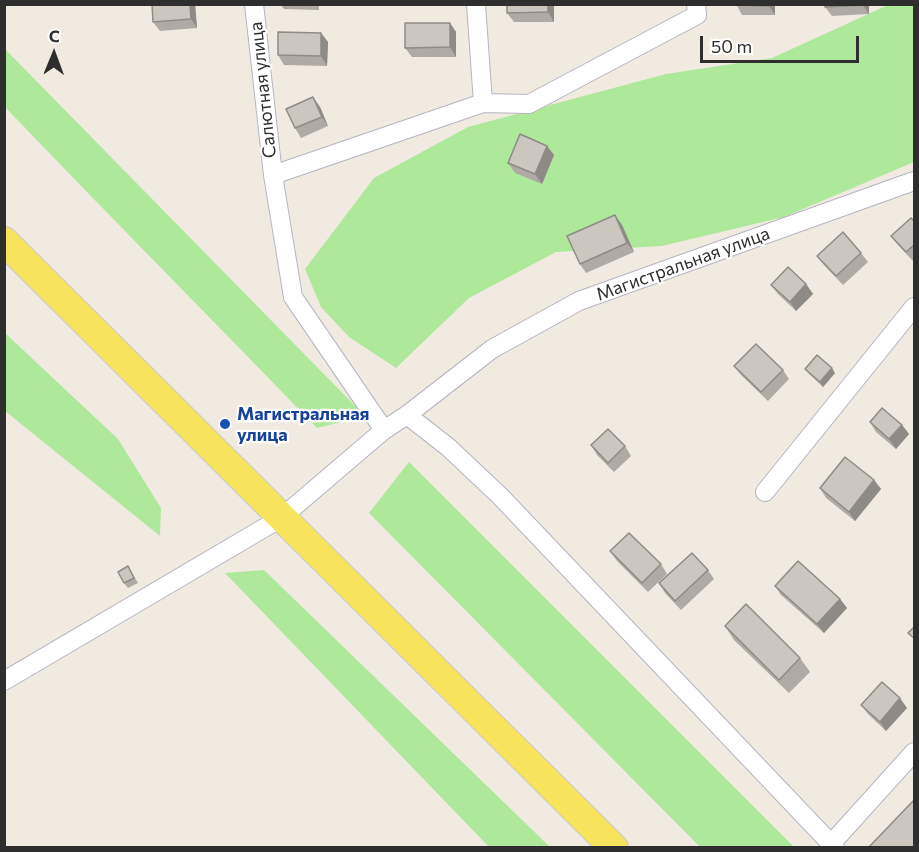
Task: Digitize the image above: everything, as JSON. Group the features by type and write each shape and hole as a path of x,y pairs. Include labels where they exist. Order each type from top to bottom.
{"main road":[{"path":"4,241 614,848"}],"street":[{"name":"Салютная улица","path":"254,4 273,175 293,297 384,430"},
{"path":"476,4 483,102"},
{"path":"273,175 483,102 529,104 697,10"},
{"name":"Магистральная улица","path":"4,681 281,518 384,430 408,415 492,349 579,301 915,181"},
{"path":"765,492 915,307"},
{"path":"408,415 448,447 500,496 833,846 915,752"}],"green space":[{"path":"888,5 914,5 914,162 784,217 662,246 556,252 469,298 396,368 349,337 321,307 305,269 374,178 468,127 666,74 772,58"},
{"path":"4,48 365,416 317,428 5,107"},
{"path":"5,333 118,439 161,508 160,536 5,411"},
{"path":"409,462 794,847 700,847 369,513"},
{"path":"264,570 550,847 489,847 225,573"}],"building":[{"path":"152,4 190,4 191,19 153,22"},
{"path":"507,4 548,4 548,12 507,13"},
{"path":"769,4 769,6 736,5"},
{"path":"825,4 863,4 863,5 825,7"},
{"path":"405,23 450,23 450,47 405,48"},
{"path":"278,32 321,33 321,56 278,55"},
{"path":"313,97 322,117 295,128 286,109"},
{"path":"520,134 547,146 535,174 508,163"},
{"path":"615,215 627,243 580,264 567,236"},
{"path":"911,218 915,222 915,244 906,252 891,236"},
{"path":"843,232 861,253 836,276 817,256"},
{"path":"788,267 806,284 790,302 771,285"},
{"path":"756,344 783,370 761,392 734,366"},
{"path":"817,355 832,368 820,382 805,369"},
{"path":"882,408 902,425 889,439 870,422"},
{"path":"608,429 625,446 608,463 591,445"},
{"path":"845,457 874,480 849,512 820,488"},
{"path":"629,533 661,564 642,583 610,551"},
{"path":"692,553 708,570 675,601 659,583"},
{"path":"798,561 840,599 817,624 775,586"},
{"path":"128,566 134,578 124,583 118,572"},
{"path":"746,604 800,658 779,680 725,626"},
{"path":"915,626 915,639 908,633"},
{"path":"882,682 900,698 880,722 861,705"},
{"path":"914,800 915,848 868,848"}],"place":[{"name":"Магистральная улица","path":"225,424"}]}
